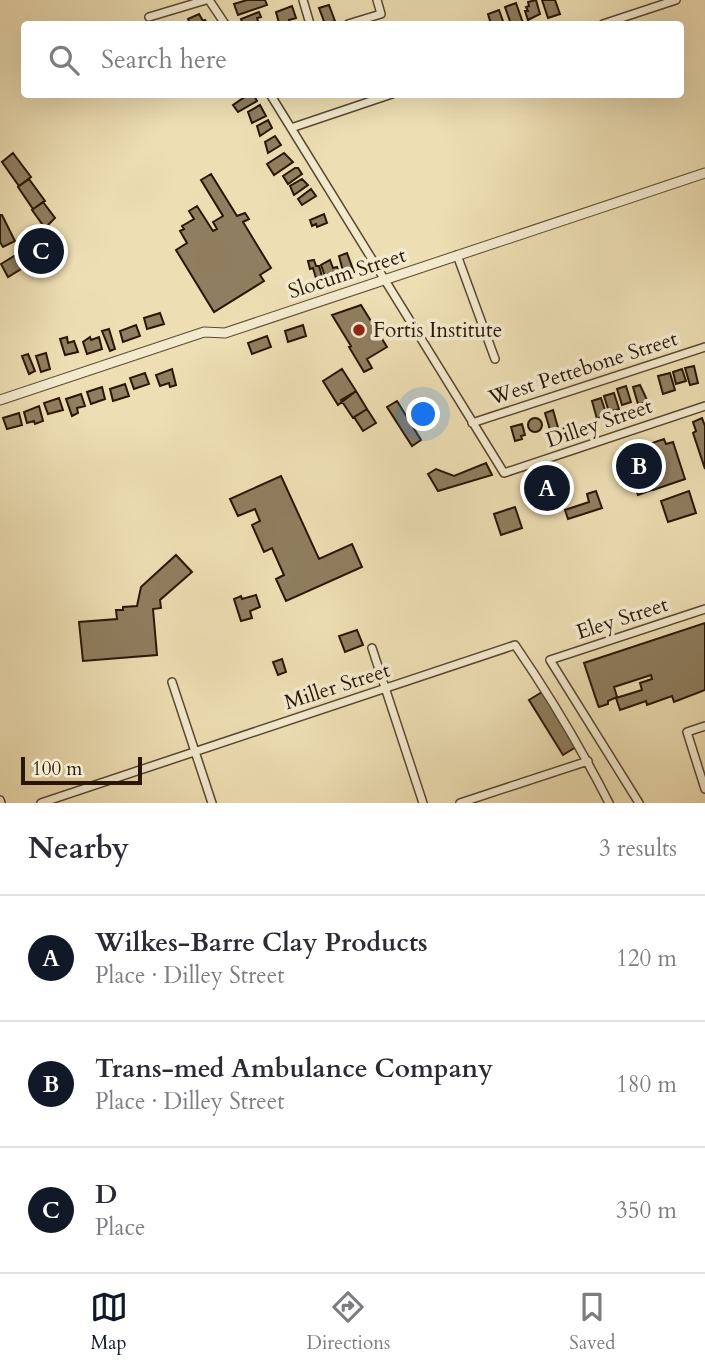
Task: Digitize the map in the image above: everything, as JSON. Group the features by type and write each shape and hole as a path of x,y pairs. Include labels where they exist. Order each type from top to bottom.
{"street":[{"path":"149,17 208,0 223,21"},
{"path":"303,0 309,21"},
{"path":"358,21 382,14 377,0"},
{"path":"612,21 676,0"},
{"path":"272,98 472,423"},
{"path":"291,128 380,98"},
{"name":"Slocum Street","path":"0,400 204,332 225,333 705,173"},
{"path":"457,255 495,359"},
{"name":"West Pettebone Street","path":"472,423 705,347"},
{"name":"Dilley Street","path":"472,423 504,473 705,406"},
{"name":"Eley Street","path":"639,803 550,660 705,609"},
{"name":"Miller Street","path":"41,803 515,645 588,761"},
{"path":"372,648 424,803"},
{"path":"172,682 212,803"},
{"path":"705,726 687,732 705,789"},
{"path":"460,803 588,761 609,803"}],"building":[{"path":"247,0 265,0 267,5 238,15 234,4"},
{"path":"536,0 540,14 528,20 525,11 528,11 528,2"},
{"path":"542,0 555,0 560,14 548,18"},
{"path":"516,3 522,21 510,21 505,7"},
{"path":"329,5 335,21 324,21 319,8"},
{"path":"292,6 296,18 278,21 276,12"},
{"path":"499,10 503,21 490,21 488,14"},
{"path":"259,12 261,17 257,18 258,21 241,19"},
{"path":"199,14 203,21 189,21 188,19"},
{"path":"243,98 255,98 257,101 238,112 233,105"},
{"path":"260,105 266,116 252,123 248,112"},
{"path":"268,120 272,128 260,136 257,126"},
{"path":"275,136 281,145 268,153 265,142"},
{"path":"13,153 31,177 19,186 2,162"},
{"path":"284,153 293,162 274,175 267,164"},
{"path":"295,168 302,174 288,184 283,176"},
{"path":"211,174 237,216 245,213 249,219 243,222 271,268 260,275 264,281 214,312 176,250 187,243 180,231 184,229 182,226 194,219 189,211 197,206 213,231 217,229 213,222 223,216 201,180"},
{"path":"29,179 45,201 33,209 18,187"},
{"path":"302,179 308,185 294,195 290,186"},
{"path":"311,189 316,196 302,205 298,199"},
{"path":"43,202 55,218 45,228 32,210"},
{"path":"324,214 327,223 312,226 310,220"},
{"path":"0,215 15,241 3,247 0,242"},
{"path":"51,237 58,249 32,264 25,252"},
{"path":"24,250 31,263 8,277 1,264"},
{"path":"347,253 354,272 344,275 339,256"},
{"path":"314,260 316,266 319,266 324,283 318,285 308,261"},
{"path":"330,260 333,268 337,267 341,278 327,282 321,265"},
{"name":"Fortis Institute","path":"361,305 387,347 367,359 372,368 364,372 332,315"},
{"path":"160,313 164,324 147,329 144,318"},
{"path":"136,325 140,336 123,342 120,331"},
{"path":"303,325 306,336 288,342 285,331"},
{"path":"109,329 115,349 110,351 102,331"},
{"path":"267,336 271,347 252,354 248,343"},
{"path":"67,337 68,343 74,341 78,352 65,355 60,339"},
{"path":"90,337 91,340 99,337 102,349 87,354 83,342"},
{"path":"46,353 50,369 41,372 36,356"},
{"path":"28,354 35,371 29,374 22,356"},
{"path":"694,366 698,383 690,385 685,368"},
{"path":"172,369 176,385 170,387 169,383 160,386 156,375"},
{"path":"342,369 356,391 338,405 323,381"},
{"path":"682,369 686,381 676,384 673,372"},
{"path":"145,373 149,384 134,389 130,378"},
{"path":"670,373 675,390 663,394 658,376"},
{"path":"125,384 129,396 113,401 110,389"},
{"path":"640,385 648,402 638,404 633,387"},
{"path":"626,386 631,402 622,405 617,389"},
{"path":"102,387 105,399 91,404 87,392"},
{"path":"356,391 367,409 353,418 341,400"},
{"path":"614,393 619,409 609,412 604,396"},
{"path":"81,394 85,406 77,408 78,413 72,416 66,399"},
{"path":"59,398 63,410 48,414 44,403"},
{"path":"601,398 606,413 597,419 592,401"},
{"path":"397,401 421,440 412,446 387,407"},
{"path":"39,406 43,421 27,423 24,412"},
{"path":"367,409 376,423 363,431 354,417"},
{"path":"553,410 559,431 551,433 545,413"},
{"path":"19,413 22,425 7,429 3,418"},
{"path":"535,418 540,420 540,430 535,432 530,430 528,425 530,420"},
{"path":"702,418 705,426 705,469 693,433 696,431 693,422"},
{"path":"522,424 525,435 515,441 511,427"},
{"path":"664,439 666,444 673,442 685,479 653,490 640,453 651,449 649,444"},
{"path":"639,453 652,490 638,495 632,478 638,477 631,456"},
{"path":"486,463 492,475 438,491 428,474 436,469 454,476"},
{"path":"560,473 563,491 536,500 530,483"},
{"path":"281,476 319,559 352,544 362,567 286,601 276,579 284,575 272,548 264,552 252,525 260,521 255,509 238,516 230,499"},
{"path":"596,491 602,508 568,519 565,510 589,502 587,494"},
{"path":"689,491 696,513 668,522 661,501"},
{"path":"515,507 522,528 501,535 494,514"},
{"path":"176,555 192,572 160,600 161,608 153,609 157,655 83,661 79,622 117,619 116,610 137,606 141,587"},
{"path":"256,595 260,607 250,611 252,618 241,621 234,599"},
{"path":"705,623 705,690 674,702 672,696 647,705 646,701 620,710 616,698 642,690 640,683 652,679 651,675 614,687 617,697 599,707 584,663"},
{"path":"357,630 363,645 345,652 339,636"},
{"path":"282,659 286,672 278,675 273,662"},
{"path":"542,692 576,747 563,755 529,700"}],"place":[{"name":"D","path":"41,251"},
{"name":"Fortis Institute","path":"359,330"},
{"name":"Trans-med Ambulance Company","path":"639,466"},
{"name":"Wilkes-Barre Clay Products","path":"547,488"}]}
